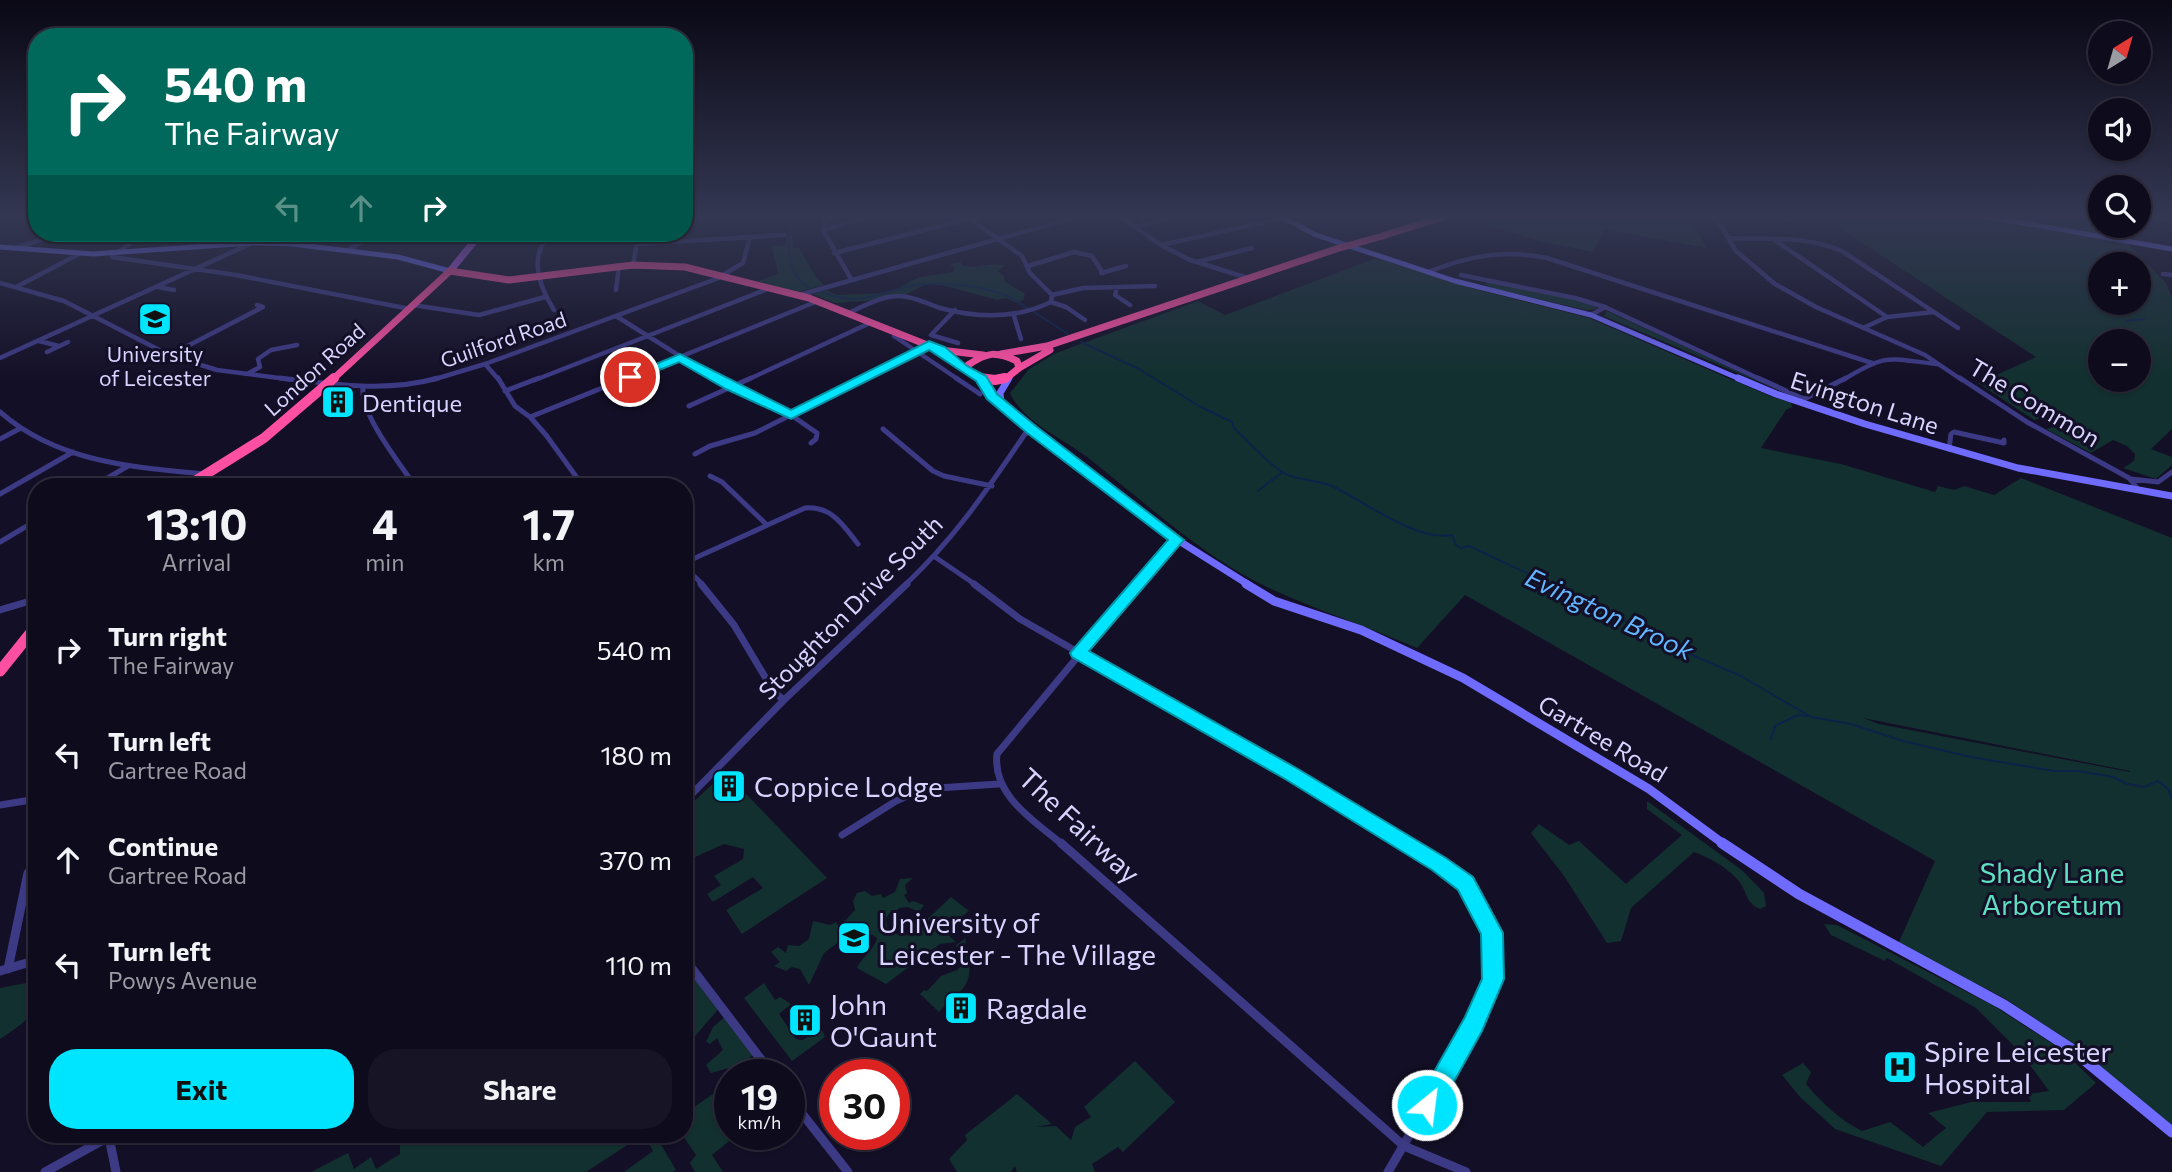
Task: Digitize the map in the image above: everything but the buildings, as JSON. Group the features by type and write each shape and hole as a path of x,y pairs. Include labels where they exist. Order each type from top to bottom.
{"highway":[{"path":"450,271 509,279 582,271"},
{"name":"London Road","path":"200,478 264,438 450,271"},
{"path":"702,271 818,301 929,345 940,350 979,381 1009,377 1052,349 1150,316 1178,303"},
{"path":"940,350 983,355 1040,348 1275,271"},
{"path":"1001,354 1017,361 1019,368"},
{"path":"968,371 971,361 983,355"},
{"path":"2,667 28,636"}],"main road":[{"name":"Evington Lane","path":"1424,271 1483,289 1551,303 1591,315 1776,394 1948,449 2044,474 2172,496"},
{"path":"1001,403 1000,393 1009,377"},
{"name":"Gartree Road","path":"979,381 992,396 1032,430 1176,540 1274,601 1361,629 1463,678 1649,789 1722,843 1799,894 2004,1005 2070,1048 2172,1132"}],"street":[{"path":"19,286 48,271"},
{"path":"0,358 194,271"},
{"path":"200,271 412,307 479,315 545,297"},
{"path":"540,271 545,297 554,310"},
{"path":"616,290 618,271"},
{"path":"722,275 730,271"},
{"path":"846,271 851,279"},
{"path":"799,295 883,271"},
{"path":"1031,271 1035,279 1052,295"},
{"path":"1223,271 1249,279"},
{"path":"1587,271 1872,363 1895,358 1912,349"},
{"name":"The Common","path":"1758,271 1775,284 1816,307 1912,349 1940,365 2027,422 2131,479 2138,489"},
{"path":"1820,271 1887,317"},
{"path":"1870,271 1958,328"},
{"path":"2163,274 2172,275"},
{"name":"Guilford Road","path":"0,282 64,301 169,355 218,370 363,388 420,383 485,364 722,275"},
{"name":"Evington Lane","path":"1461,275 1575,298 1605,307 1800,398 1813,397 1872,363"},
{"path":"0,290 12,285"},
{"path":"1052,295 1083,288 1155,286"},
{"path":"158,287 174,290"},
{"path":"505,391 772,288"},
{"path":"1117,288 1115,295 1130,305"},
{"path":"1051,302 1052,295"},
{"path":"848,313 897,296 955,310 1014,316 1051,302 1066,307 1085,320"},
{"path":"530,417 818,301"},
{"path":"169,355 262,307 257,305"},
{"path":"1591,315 1605,307"},
{"path":"955,310 931,335 958,343"},
{"path":"1863,328 1887,317 1934,312"},
{"path":"615,316 731,387 791,415 817,433 816,439 811,443"},
{"path":"1014,316 1021,339"},
{"path":"689,406 872,323"},
{"path":"894,336 980,394"},
{"path":"38,341 59,346"},
{"path":"47,352 68,342"},
{"path":"247,374 260,367 258,359 267,352 297,345"},
{"path":"695,454 710,446 755,433 929,345"},
{"path":"1895,358 1940,365"},
{"path":"485,364 496,374 515,406 530,417 546,435 577,478"},
{"path":"970,387 979,381"},
{"path":"363,388 362,396 381,438 409,478"},
{"path":"0,412 19,429 43,442 73,452 129,466 206,474"},
{"path":"0,439 19,429"},
{"path":"883,429 933,471 944,476 992,486"},
{"name":"Stoughton Drive South","path":"693,793 784,700 935,557 992,486 1025,435 1032,430"},
{"path":"1948,449 1951,434 1954,432 2004,443 2004,440"},
{"path":"0,494 73,452"},
{"path":"108,478 129,466"},
{"path":"2131,479 2158,482 2172,472"},
{"path":"710,476 722,482 767,525"},
{"path":"693,561 801,509 821,507 835,515 858,544"},
{"path":"0,542 28,525"},
{"name":"The Fairway","path":"1176,540 1078,653 997,754 995,765 999,783 1010,798 1404,1146 1466,1172"},
{"path":"935,557 946,562 1020,619 1291,774 1439,864 1465,884 1492,933 1493,979 1474,1024 1388,1172"},
{"path":"693,574 732,620 774,691 784,700"},
{"path":"0,610 28,602"},
{"path":"842,835 896,801 922,789 999,783"},
{"path":"0,805 28,800"},
{"path":"4,970 28,873"},
{"path":"4,970 28,963"},
{"path":"693,970 761,1059"},
{"path":"805,1117 848,1172"},
{"path":"45,1172 97,1143"},
{"path":"112,1143 116,1172"}],"green space":[{"path":"777,271 812,271 824,285 797,292 757,281 778,274"},
{"path":"998,271 1004,276 1004,281 1025,294 1023,300 1017,303 1006,298 997,300 942,285 926,284 907,294 878,300 835,303 813,294 827,290 837,295 889,293 919,277 953,272"},
{"name":"Shady Lane Arboretum","path":"1342,271 1416,271 1478,290 1589,318 1772,397 1791,402 1792,407 1786,410 1761,448 1841,464 1935,492 1938,486 1954,490 1964,486 1994,495 2021,478 2172,538 2172,1129 2069,1041 2004,998 1898,944 1935,861 1465,595 1417,648 1269,588 1197,544 1087,457 1033,421 1010,393 1029,369 1056,353 1198,301 1225,315","holes":["1863,718 2130,771 1879,724"]},
{"path":"1904,271 2088,271 2088,315 2151,315 2151,271 2166,283 2172,298 2172,429 2151,449 2172,457 2172,465 2156,479 2123,468 2134,461 2135,454 2127,446 2113,440 2091,453 2046,429 2073,421 2059,414 2034,420 1978,383 2036,357"},
{"path":"1487,282 1576,299 1597,309 1586,310 1492,288 1485,284"},
{"path":"1607,311 1792,396 1604,316"},
{"path":"725,772 827,878 742,934 726,910 763,888 753,877 713,902 707,894 721,885 714,876 743,859 744,849 724,844 693,858 693,802"},
{"path":"1647,801 1743,871 1764,893 1766,906 1760,909 1755,906 1732,874 1694,852 1631,908 1621,941 1607,943 1564,876 1531,833 1539,824 1569,845 1579,841 1626,884 1682,835 1647,809"},
{"path":"913,878 905,885 907,893 904,895 909,903 913,901 924,905 919,912 908,907 899,908 896,912 892,910 886,918 887,928 896,934 910,935 951,897 969,911 944,931 956,942 940,944 886,984 857,968 877,938 862,932 846,935 842,932 840,941 824,953 809,985 800,969 792,967 786,971 774,966 780,962 771,952 778,947 786,953 788,945 799,946 809,939 813,921 830,925 836,922 839,927 855,910 853,901 857,893 865,891 872,896 881,894 883,898 895,892 900,879"},
{"path":"1824,924 1837,925 1994,1006 2062,1050 2096,1083 2064,1110 1987,1112 1941,1166 1835,1129 1800,1097 1782,1075 1803,1063 1811,1072 1806,1084 1846,1122 1862,1131 1890,1122 1923,1147 1946,1128 1928,1113 1971,1102 2031,1102 2028,1094 2049,1091 2022,1054 1976,1008 1887,958 1885,961 1831,935"},
{"path":"966,938 965,947 969,952 965,955 973,959 969,963 968,979 961,991 939,1012 920,994 924,990 927,991 941,976 957,970 964,963 956,945"},
{"path":"699,977 721,1006 693,1039 693,981"},
{"path":"28,983 28,1017 0,1039 0,988"},
{"path":"764,983 775,1000 780,997 791,1004 779,1014 796,1039 802,1040 822,1030 825,1037 795,1059 790,1059 744,998"},
{"path":"726,1016 756,1053 748,1059 714,1059 714,1072 711,1073 706,1065 723,1050 717,1038 710,1044 706,1042 713,1027"},
{"path":"1135,1061 1175,1102 1123,1152 1118,1147 1092,1164 1095,1172 1017,1172 1015,1166 1011,1172 957,1172 949,1159 967,1140 965,1135 1017,1094 1052,1124 1036,1127 1056,1126 1071,1140 1075,1127 1091,1117 1084,1107"},
{"path":"713,1094 714,1150 718,1150 712,1155 723,1172 695,1172 690,1163 696,1155 688,1143 693,1143 693,1108"},
{"path":"400,1143 630,1143 586,1172 311,1172 348,1153 354,1169 371,1157 376,1169 400,1154"},
{"path":"649,1143 660,1143 676,1170 624,1172 653,1151"}],"waterway":[{"name":"Evington Brook","path":"794,271 800,281 808,287"},
{"name":"Evington Brook","path":"819,291 849,299 910,286 954,284 997,292 1029,309"},
{"name":"Evington Brook","path":"1034,312 1068,334"},
{"path":"2126,321 2144,319"},
{"name":"Evington Brook","path":"1081,342 1139,369 1199,406 1232,422 1234,428 1263,457 1288,475 1334,487 1391,519 1423,533 1452,535 1456,545 1461,548 1469,546 1599,607 1678,649 1741,676 1811,717 1851,724 1903,741 1971,757 2054,771 2079,771 2113,777 2127,784 2145,787 2158,781 2168,789 2172,799"},
{"path":"1258,491 1281,473"},
{"path":"1771,739 1775,726 1798,715 1807,716"}],"place":[{"name":"University of Leicester","path":"155,319"},
{"name":"Dentique","path":"338,402"},
{"name":"Coppice Lodge","path":"729,786"},
{"name":"University of Leicester - The Village","path":"854,938"},
{"name":"Ragdale","path":"961,1008"},
{"name":"John O'Gaunt","path":"805,1020"},
{"name":"Spire Leicester Hospital","path":"1900,1067"}],"route":[{"path":"630,377 680,357 731,387 791,415 929,345 985,382 992,396 1032,430 1120,494 1176,540 1078,653 1291,774 1439,864 1465,884 1492,933 1493,979 1474,1024 1427,1105"}]}
